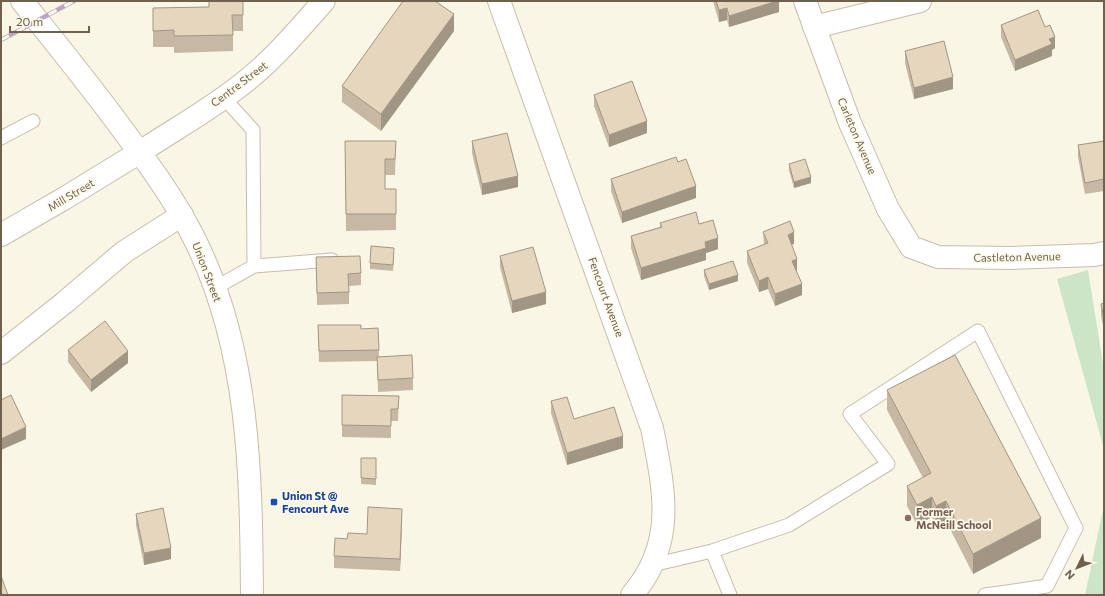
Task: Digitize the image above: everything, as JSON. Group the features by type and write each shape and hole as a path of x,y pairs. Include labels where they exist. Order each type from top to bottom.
{"street":[{"name":"Union Street","path":"22,1 140,152 182,215 193,237 214,288 233,350 244,410 250,469 252,595"},
{"name":"Centre Street","path":"140,152 245,82 268,62 324,1"},
{"name":"Fencourt Avenue","path":"500,1 652,428 660,469 664,503 662,535 652,565 641,585 632,595"},
{"name":"Carleton Avenue","path":"805,1 850,124 888,209 911,247 930,254"},
{"path":"814,27 920,1"},
{"name":"Mill Street","path":"1,235 59,202 140,152"},
{"path":"1,353 64,303 124,252 182,215"},
{"name":"Castleton Avenue","path":"930,254 938,257 1012,258 1094,255 1104,253"}],"lane":[{"path":"223,97 253,130 254,266"},
{"path":"1,138 33,121"},
{"path":"214,288 254,266 332,260"},
{"path":"652,565 712,551 789,525 888,464 850,414 978,331 1076,528 1047,586 984,595"},
{"path":"712,551 730,595"}],"green space":[{"path":"1088,270 1104,365 1104,449 1057,279"},
{"path":"1104,505 1104,595 1085,595"}],"building":[{"path":"209,1 243,1 243,15 232,15 233,35 174,36 174,30 153,31 153,8 209,7"},
{"path":"403,1 435,1 454,14 381,114 342,86"},
{"path":"716,1 777,1 729,16 727,8 719,10"},
{"path":"1038,10 1045,27 1050,25 1055,37 1049,39 1052,44 1015,60 1001,25"},
{"path":"944,41 953,77 914,88 905,51"},
{"path":"632,81 647,121 609,135 594,95"},
{"path":"507,133 518,176 482,184 472,141"},
{"path":"345,141 396,141 395,159 385,159 385,189 396,189 396,214 346,214"},
{"path":"1104,141 1104,179 1085,183 1078,145"},
{"path":"676,157 678,162 686,159 696,186 622,212 611,179"},
{"path":"805,159 811,177 794,182 789,164"},
{"path":"696,212 699,224 713,220 718,238 705,242 706,248 641,268 631,236 662,227 660,223"},
{"path":"790,221 794,232 788,235 797,259 792,261 802,284 775,294 768,277 759,281 747,251 768,243 763,232"},
{"path":"371,246 394,248 393,265 370,263"},
{"path":"533,247 546,292 512,301 500,256"},
{"path":"360,256 361,273 348,274 349,292 317,293 316,257"},
{"path":"733,261 738,275 709,284 704,270"},
{"path":"1104,303 1104,319 1101,304"},
{"path":"105,321 128,351 91,380 68,350"},
{"path":"318,325 361,325 361,329 378,328 379,350 319,351"},
{"path":"412,355 413,378 378,380 377,357"},
{"path":"955,355 1041,518 973,554 946,501 936,506 932,497 917,505 907,486 931,473 887,390"},
{"path":"11,395 26,427 1,439 1,400"},
{"path":"342,395 399,396 398,409 391,409 391,426 342,425"},
{"path":"567,397 574,419 614,407 623,436 567,453 551,401"},
{"path":"361,458 376,458 376,479 361,478"},
{"path":"368,507 402,509 400,559 334,556 335,538 347,539 348,533 367,534"},
{"path":"163,508 171,548 144,553 136,514"},
{"path":"1,576 8,595 1,595"}],"railway":[{"path":"1,40 74,1"}],"place":[{"name":"Union St @ Fencourt Ave","path":"274,502"},
{"name":"Former McNeill School","path":"908,518"}]}
